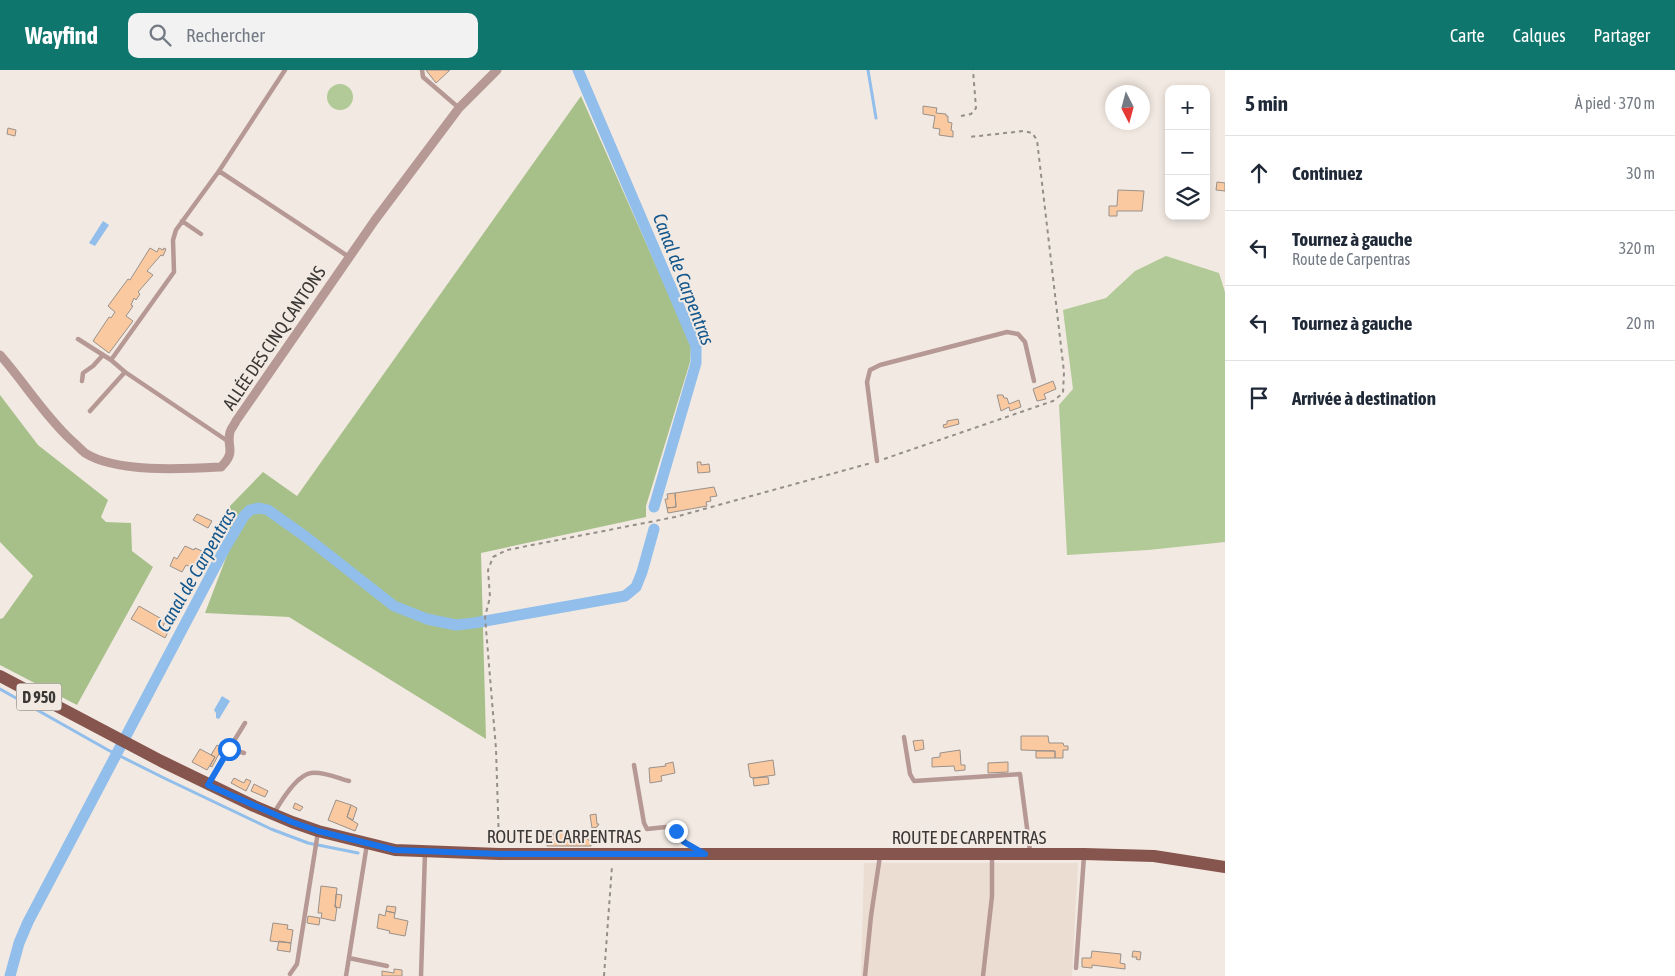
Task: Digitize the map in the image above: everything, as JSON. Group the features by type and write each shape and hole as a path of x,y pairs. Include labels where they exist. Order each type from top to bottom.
{"main road":[{"name":"ROUTE DE CARPENTRAS","path":"0,676 208,785 273,814 318,831 395,850 500,854 1084,854 1154,856 1225,867"}],"street":[{"name":"ALLÉE DES CINQ CANTONS","path":"0,355 65,434 86,453 118,466 135,468 220,466 226,461 231,452 230,432 236,421 374,220 459,108 497,70"}],"lane":[{"path":"111,360 174,272 173,240 176,230 219,171 285,70"},
{"path":"422,70 423,77 459,108"},
{"path":"219,171 349,257"},
{"path":"182,221 200,234"},
{"path":"877,461 867,382 870,370 880,365 1007,332 1018,334 1025,342 1034,381"},
{"path":"78,339 103,354 125,372 230,443"},
{"path":"82,382 84,373 103,354"},
{"path":"90,411 125,372"},
{"path":"208,785 246,723"},
{"path":"904,737 910,774 914,781 1020,774 1031,855"},
{"path":"229,749 244,753"},
{"path":"634,765 644,823 647,829 666,826 676,831 684,842 705,854"},
{"path":"273,814 291,788 301,777 310,773 320,773 350,780"},
{"path":"290,974 297,964 318,831"},
{"path":"346,976 367,844"},
{"path":"421,976 426,852"},
{"path":"1076,968 1084,854"},
{"path":"865,976 880,855"},
{"path":"983,976 992,896 992,855"},
{"path":"349,958 387,966"}],"path":[{"path":"961,116 971,114 976,108 973,70"},
{"path":"500,854 496,749 486,616 490,597 488,570 493,557 507,550 675,517 877,461 1054,401 1063,393 1064,372 1037,140 1032,133 1024,131 969,137"},
{"path":"604,976 613,854"}],"shaded area":[{"path":"864,863 1078,863 1072,976 861,976"}],"green space":[{"path":"340,84 349,88 353,97 349,106 340,110 331,106 327,97 331,88"},
{"path":"581,96 691,345 690,362 646,506 646,517 481,553 486,739 289,617 205,613 229,550 230,506 263,472 297,496"},
{"path":"1166,256 1219,273 1225,292 1225,542 1148,550 1067,555 1059,405 1073,389 1063,310 1106,298 1135,271"},
{"path":"0,395 38,445 108,500 101,517 106,522 131,523 132,551 153,567 77,705 0,665 0,619 3,618 33,576 0,542"}],"water":[{"path":"103,221 109,225 95,246 89,243"},
{"path":"222,696 230,701 219,719 216,718 214,710"}],"building":[{"path":"426,70 450,70 436,83"},
{"path":"923,106 937,108 936,113 948,116 948,122 952,123 953,137 939,135 940,129 933,128 935,116 923,114"},
{"path":"8,128 16,130 15,136 7,134"},
{"path":"1217,182 1225,183 1225,191 1216,190"},
{"path":"1118,190 1144,191 1142,211 1117,211 1117,216 1109,216 1109,206 1117,206"},
{"path":"150,248 157,252 159,248 166,249 163,256 161,255 147,271 153,275 138,292 140,294 136,300 134,298 131,305 133,306 126,316 133,321 109,353 93,341 109,317 111,318 115,312 108,306 128,279 130,280"},
{"path":"1053,381 1056,389 1044,394 1046,399 1037,401 1033,389"},
{"path":"997,395 1003,395 1004,398 1007,398 1009,404 1019,400 1021,407 1010,411 1009,407 1001,411"},
{"path":"958,419 959,424 944,428 943,425 947,424 947,421"},
{"path":"697,462 701,462 701,465 709,464 710,472 698,473"},
{"path":"714,487 717,496 710,497 711,501 706,502 707,506 668,513 667,508 676,507 675,493"},
{"path":"675,493 676,507 667,508 665,499 668,499 667,494"},
{"path":"197,514 212,521 208,528 193,520"},
{"path":"185,546 202,551 193,568 186,565 182,572 170,566 174,557 177,559"},
{"path":"139,606 165,621 163,627 169,630 165,638 131,619"},
{"path":"1021,736 1048,736 1049,743 1063,743 1064,746 1068,746 1068,750 1063,750 1063,758 1055,758 1055,751 1021,750"},
{"path":"923,740 924,749 915,751 913,741"},
{"path":"217,745 222,748 212,767 210,766 215,757 211,755"},
{"path":"200,749 215,757 207,770 192,762"},
{"path":"960,750 961,765 965,765 965,770 955,771 954,766 932,767 932,758 940,757 940,753"},
{"path":"1036,751 1055,751 1055,758 1036,758"},
{"path":"773,760 775,775 750,777 748,764"},
{"path":"673,762 675,773 661,776 662,781 650,783 649,768 666,766 665,764"},
{"path":"1008,762 1008,772 988,773 988,763"},
{"path":"768,777 769,784 754,786 753,778"},
{"path":"234,778 244,783 246,779 251,781 246,791 231,783"},
{"path":"254,784 268,791 265,797 251,791"},
{"path":"336,800 351,805 347,817 358,824 355,831 328,820"},
{"path":"295,803 303,807 300,811 293,808"},
{"path":"351,805 357,808 353,820 347,817"},
{"path":"596,814 597,824 599,824 597,827 592,828 590,815"},
{"path":"553,832 588,832 588,840 592,840 591,846 547,846 547,839 553,839"},
{"path":"321,886 337,888 335,921 321,918 322,913 318,913"},
{"path":"336,894 342,895 340,908 335,907"},
{"path":"387,906 396,907 395,913 386,911"},
{"path":"386,911 395,913 394,918 408,921 405,936 389,933 390,931 377,928 379,914 385,916"},
{"path":"308,916 320,918 319,925 307,923"},
{"path":"273,923 288,925 287,929 293,930 291,943 270,941"},
{"path":"279,941 291,943 290,952 277,950"},
{"path":"1092,951 1121,954 1120,963 1125,964 1125,969 1092,965 1092,968 1082,967 1082,958 1091,958"},
{"path":"1133,951 1141,952 1140,960 1136,959 1137,957 1132,957"},
{"path":"394,969 402,970 402,976 382,976 382,971 394,973"}],"waterway":[{"name":"Canal de Carpentras","path":"578,70 696,346 696,363 654,507"},
{"path":"868,70 876,118"},
{"name":"Canal de Carpentras","path":"10,976 19,943 28,922 225,548 244,516 250,510 259,508 268,510 306,537 394,606 427,619 456,625 625,596 636,587 654,529"},
{"path":"0,689 108,750 271,829 308,843 358,853"}],"route":[{"path":"229,749 208,785 292,822 318,831 395,850 500,854 705,854 684,842 676,831"}]}
